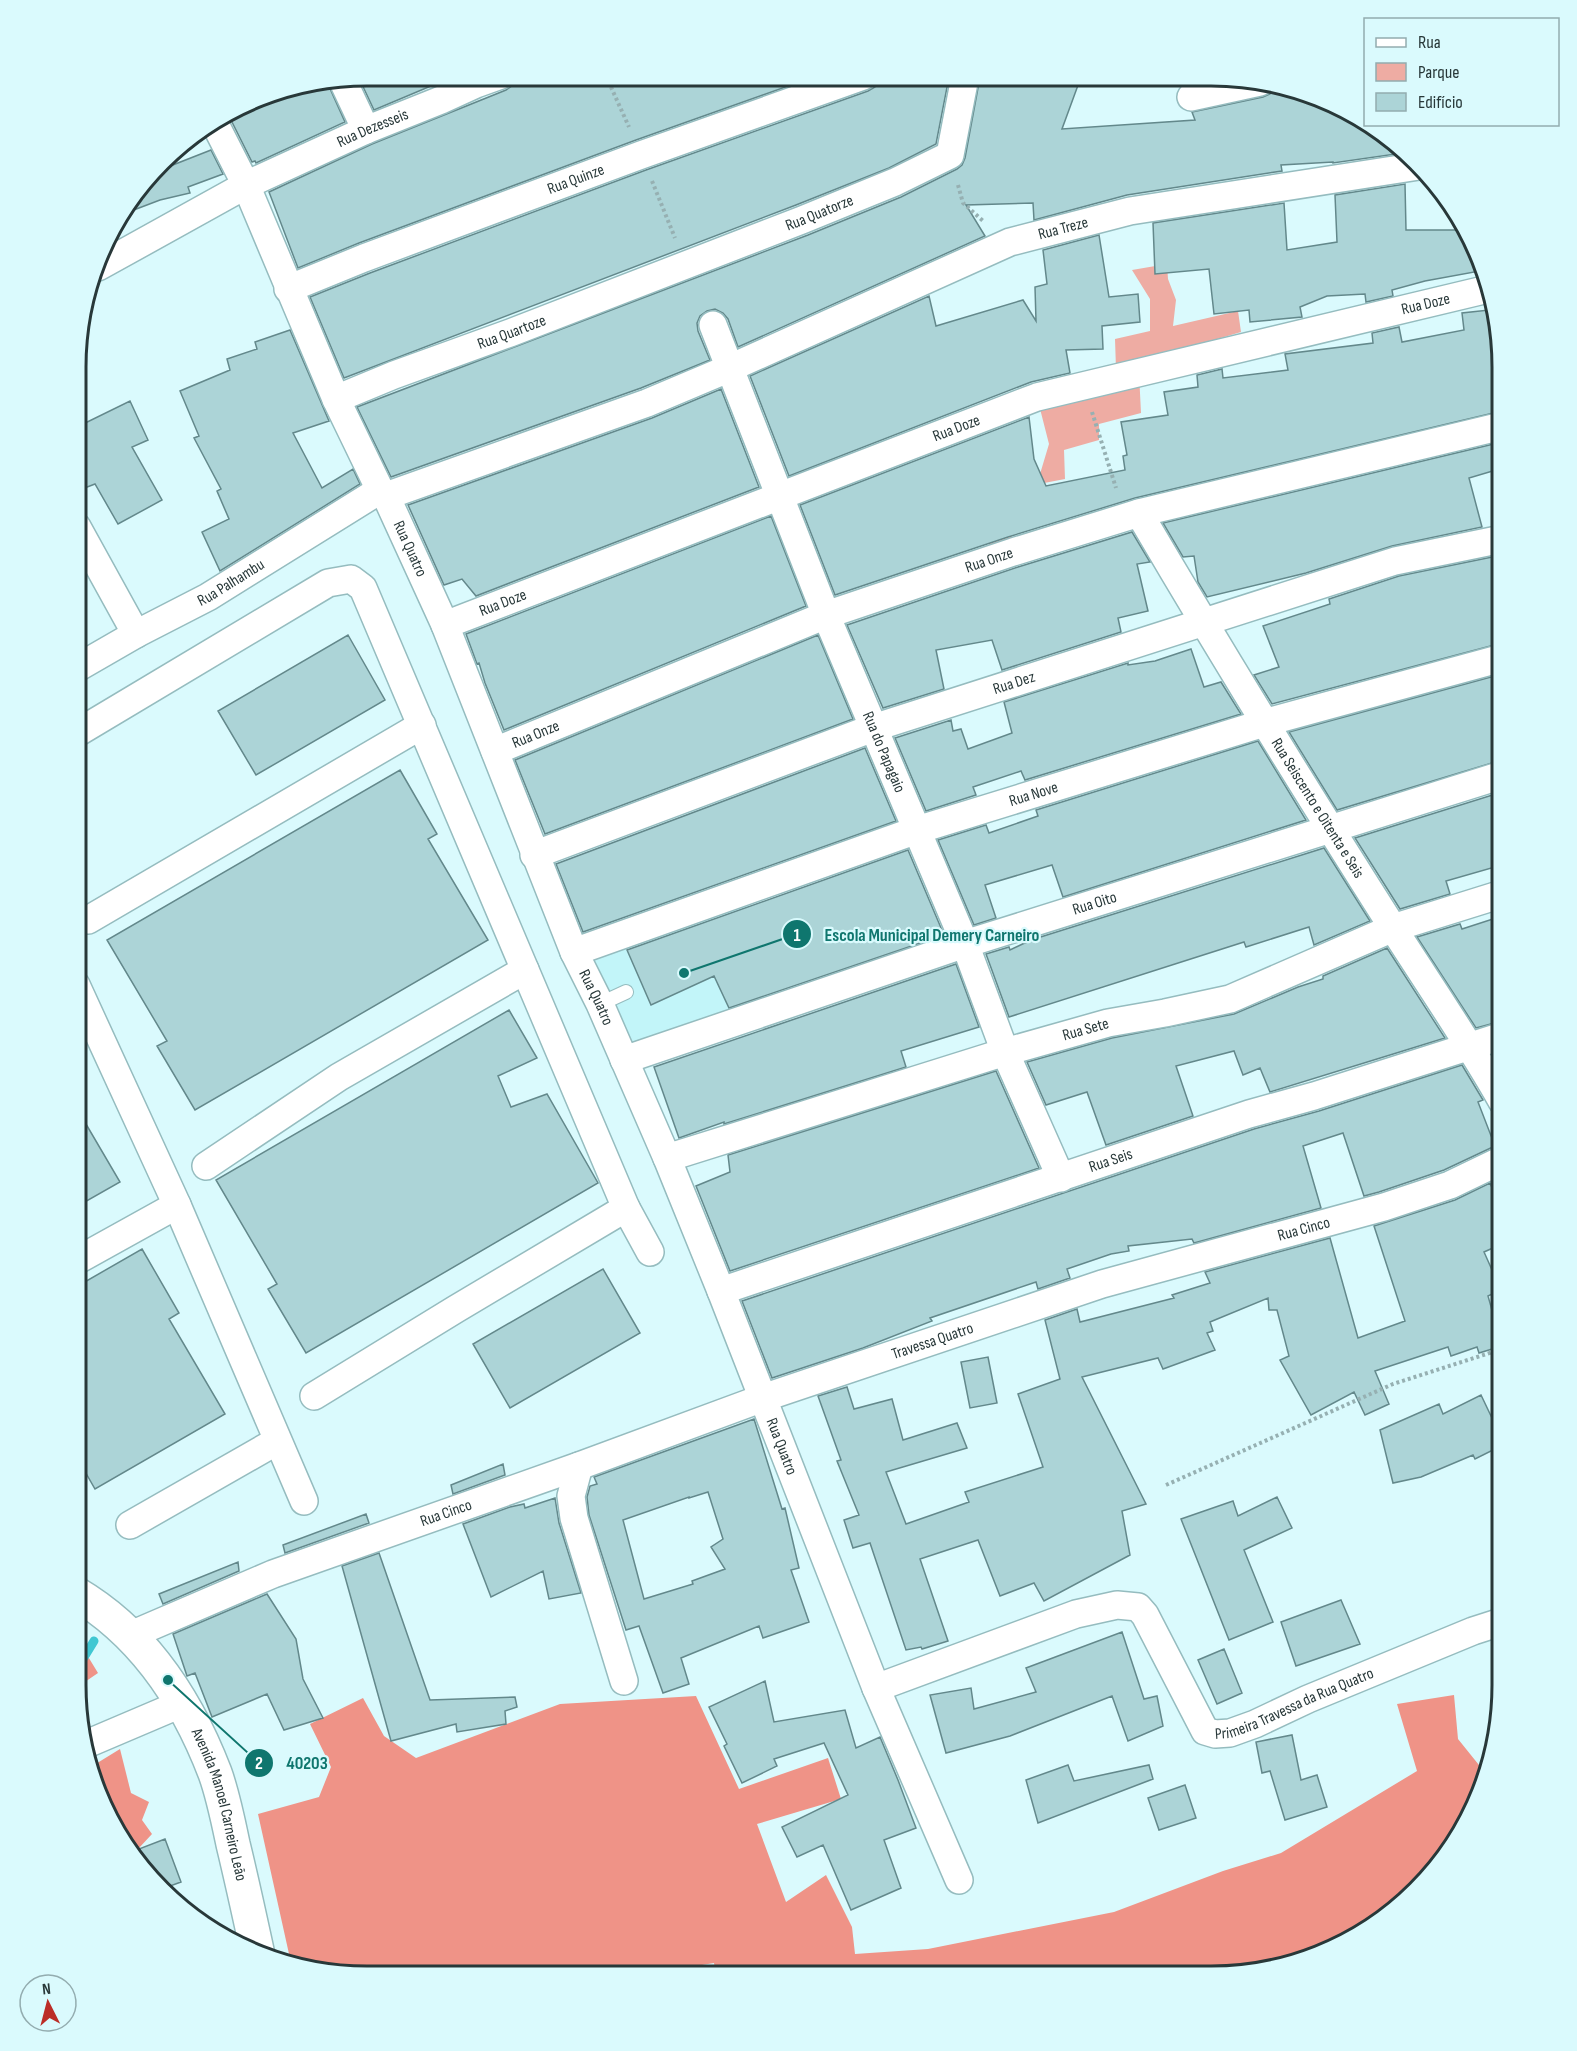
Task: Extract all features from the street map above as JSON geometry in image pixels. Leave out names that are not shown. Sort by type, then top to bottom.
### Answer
[{"type":"main road","name":"Avenida Manoel Carneiro Leão","points":[[86,1600],[131,1635],[168,1680],[183,1703],[216,1775],[255,1942]]},
{"type":"street","points":[[345,86],[366,130]]},
{"type":"street","name":"Rua Dezesseis","points":[[105,263],[246,185],[366,130],[441,100],[468,86]]},
{"type":"street","name":"Rua Quinze","points":[[288,289],[364,258],[641,155],[836,86]]},
{"type":"street","points":[[950,155],[963,86]]},
{"type":"street","points":[[1191,97],[1237,87]]},
{"type":"street","name":"Rua Quatro","points":[[217,128],[246,185],[336,399],[445,625],[534,855],[574,952],[600,1004],[667,1158],[876,1688],[959,1880]]},
{"type":"street","name":"Rua Quatorze","points":[[686,265],[895,182],[950,155]]},
{"type":"street","name":"Rua Treze","points":[[730,368],[1010,242],[1130,211],[1409,168]]},
{"type":"street","name":"Rua Quartoze","points":[[336,399],[686,265]]},
{"type":"street","name":"Rua Doze","points":[[445,625],[1037,397],[1481,291]]},
{"type":"street","name":"Rua do Papagaio","points":[[713,325],[826,615],[965,944],[1005,1052],[1061,1178]]},
{"type":"street","points":[[383,493],[636,407],[730,368]]},
{"type":"street","name":"Rua Onze","points":[[495,751],[826,615],[1013,552],[1132,515],[1492,428]]},
{"type":"street","name":"Rua Palhambu","points":[[86,663],[208,597],[383,493]]},
{"type":"street","name":"Rua Seiscento e Oitenta e Seis","points":[[1132,515],[1204,624],[1492,1084]]},
{"type":"street","name":"Rua Dez","points":[[534,855],[873,728],[1204,624],[1395,561],[1492,540]]},
{"type":"street","points":[[86,543],[136,634]]},
{"type":"street","points":[[86,728],[328,583],[351,579],[363,588],[626,1208],[650,1252]]},
{"type":"street","name":"Rua Nove","points":[[574,952],[916,831],[1264,723],[1492,661]]},
{"type":"street","points":[[88,920],[422,725]]},
{"type":"street","name":"Rua Oito","points":[[624,1060],[965,944],[1492,778]]},
{"type":"street","name":"Rua Sete","points":[[667,1158],[1005,1052],[1108,1023],[1230,999],[1393,928],[1492,897]]},
{"type":"street","points":[[206,1166],[339,1077],[525,970]]},
{"type":"street","points":[[86,1007],[177,1205],[304,1501]]},
{"type":"street","name":"Rua Seis","points":[[721,1291],[1249,1114],[1492,1040]]},
{"type":"street","name":"Rua Cinco","points":[[1102,1284],[1384,1207],[1449,1185],[1492,1165]]},
{"type":"street","points":[[86,1255],[177,1205]]},
{"type":"street","points":[[314,1396],[626,1208]]},
{"type":"street","name":"Travessa Quatro","points":[[763,1398],[1102,1284]]},
{"type":"street","name":"Rua Cinco","points":[[131,1635],[273,1574],[763,1398]]},
{"type":"street","points":[[130,1525],[277,1441]]},
{"type":"street","points":[[579,1466],[571,1496],[573,1518],[624,1681]]},
{"type":"street","name":"Primeira Travessa da Rua Quatro","points":[[876,1688],[1076,1614],[1117,1605],[1138,1607],[1145,1615],[1205,1731],[1215,1734],[1230,1733],[1492,1625]]},
{"type":"street","points":[[92,1742],[183,1703]]},
{"type":"lane","points":[[600,1004],[626,992]]},
{"type":"path","points":[[610,86],[686,265]]},
{"type":"path","points":[[950,155],[963,203],[1010,242]]},
{"type":"path","points":[[1084,386],[1132,515]]},
{"type":"path","points":[[1166,1485],[1393,1384],[1492,1352]]},
{"type":"shaded area","points":[[740,888],[784,991],[625,1053],[585,956]]},
{"type":"shaded area","points":[[86,1653],[98,1673],[86,1681]]},
{"type":"shaded area","points":[[1454,1695],[1458,1739],[1480,1766],[1463,1809],[1444,1841],[1422,1870],[1396,1896],[1351,1928],[1301,1951],[1265,1960],[1229,1965],[714,1966],[714,1963],[696,1966],[367,1966],[330,1963],[289,1955],[258,1814],[319,1797],[331,1767],[310,1724],[363,1698],[384,1736],[416,1758],[560,1704],[696,1696],[739,1789],[828,1758],[841,1799],[757,1824],[786,1902],[826,1875],[852,1927],[855,1954],[928,1949],[1114,1912],[1223,1871],[1281,1853],[1417,1771],[1397,1704]]},
{"type":"shaded area","points":[[120,1749],[131,1793],[149,1802],[142,1820],[152,1834],[139,1848],[114,1809],[97,1763]]},
{"type":"green space","points":[[1167,264],[1168,279],[1176,300],[1173,326],[1238,311],[1241,332],[1116,369],[1115,339],[1150,331],[1150,299],[1132,270]]},
{"type":"green space","points":[[1139,373],[1141,413],[1099,424],[1099,440],[1064,450],[1065,479],[1044,483],[1009,499],[1013,552],[991,556],[982,508],[1040,474],[1049,444],[1037,397]]},
{"type":"building","points":[[363,86],[431,86],[374,110]]},
{"type":"building","points":[[512,86],[788,86],[636,140],[298,268],[269,192],[372,144]]},
{"type":"building","points":[[947,86],[936,144],[889,168],[796,205],[344,378],[310,297],[646,170],[875,87]]},
{"type":"building","points":[[978,86],[1078,86],[1062,129],[1195,120],[1192,112],[1263,97],[1271,92],[1301,100],[1335,114],[1367,133],[1395,154],[1333,163],[1281,165],[1282,171],[1127,195],[1034,220],[1033,203],[966,205],[985,236],[738,347],[728,319],[723,313],[715,309],[707,311],[700,316],[697,323],[710,360],[641,388],[391,477],[357,407],[808,235],[901,197],[957,169],[965,158]]},
{"type":"building","points":[[330,88],[345,122],[256,163],[252,162],[231,120],[276,100]]},
{"type":"building","points":[[211,150],[223,174],[188,187],[190,193],[160,200],[133,210],[155,181],[170,166]]},
{"type":"building","points":[[1405,184],[1406,230],[1456,230],[1475,272],[1392,290],[1393,296],[1366,302],[1365,294],[1327,296],[1300,307],[1302,317],[1250,322],[1249,310],[1214,314],[1209,269],[1155,274],[1153,223],[1284,203],[1287,250],[1337,242],[1335,195]]},
{"type":"building","points":[[1099,235],[1109,297],[1138,294],[1140,322],[1102,326],[1103,349],[1066,350],[1070,373],[1031,382],[789,476],[750,376],[929,296],[936,326],[1023,300],[1036,321],[1035,287],[1047,284],[1043,250]]},
{"type":"building","points":[[1486,310],[1491,348],[1492,413],[1135,498],[1008,537],[835,595],[800,505],[1029,417],[1034,459],[1046,486],[1125,470],[1123,456],[1127,455],[1121,422],[1168,415],[1164,392],[1198,387],[1197,375],[1222,369],[1223,378],[1288,370],[1285,354],[1373,343],[1372,333],[1399,327],[1402,342],[1464,330],[1462,313]]},
{"type":"building","points":[[290,330],[329,421],[293,433],[322,488],[353,469],[360,484],[220,571],[202,532],[229,519],[217,491],[221,489],[194,438],[199,436],[180,391],[230,370],[227,359],[257,349],[255,342]]},
{"type":"building","points":[[721,389],[759,487],[476,596],[462,579],[444,585],[408,505],[652,418]]},
{"type":"building","points":[[130,401],[148,440],[132,447],[162,500],[118,524],[95,484],[86,488],[86,423]]},
{"type":"building","points":[[1492,444],[1492,471],[1469,478],[1482,527],[1392,546],[1306,573],[1207,597],[1198,582],[1194,556],[1183,557],[1163,523]]},
{"type":"building","points":[[771,516],[806,606],[504,730],[466,634]]},
{"type":"building","points":[[1132,532],[1150,562],[1137,564],[1148,611],[1118,618],[1121,632],[1002,670],[992,640],[936,650],[944,689],[883,708],[847,625],[1018,567]]},
{"type":"building","points":[[1492,557],[1492,646],[1272,704],[1254,675],[1279,667],[1263,626],[1330,604],[1329,599],[1399,576]]},
{"type":"building","points":[[348,635],[385,700],[256,775],[218,711]]},
{"type":"building","points":[[818,635],[853,719],[545,834],[515,760]]},
{"type":"building","points":[[1191,649],[1204,687],[1221,682],[1241,714],[1025,780],[1021,771],[973,787],[976,795],[926,811],[895,738],[951,720],[953,731],[961,729],[968,749],[1012,733],[1004,702],[1128,663],[1128,665],[1155,661]]},
{"type":"building","points":[[1492,677],[1492,763],[1337,810],[1289,732]]},
{"type":"building","points":[[1258,741],[1306,820],[1063,897],[1052,865],[985,885],[996,918],[974,925],[938,840],[986,825],[989,833],[1038,816],[1036,810]]},
{"type":"building","points":[[865,748],[896,821],[583,932],[556,864]]},
{"type":"building","points":[[400,770],[437,834],[428,839],[488,940],[195,1110],[157,1046],[167,1041],[107,940]]},
{"type":"building","points":[[1492,795],[1492,868],[1446,881],[1450,894],[1400,909],[1355,838]]},
{"type":"building","points":[[1324,848],[1370,921],[1314,945],[1309,927],[1246,947],[1244,942],[1009,1017],[986,954],[1009,947],[1010,950],[1031,940]]},
{"type":"building","points":[[908,850],[944,935],[729,1008],[714,976],[651,1005],[627,950]]},
{"type":"building","points":[[1492,919],[1492,1024],[1476,1028],[1417,937],[1460,924],[1462,929]]},
{"type":"building","points":[[1387,948],[1445,1038],[1270,1092],[1260,1068],[1243,1075],[1234,1051],[1176,1066],[1193,1116],[1106,1145],[1087,1092],[1046,1105],[1027,1062],[1112,1038],[1234,1014],[1323,979],[1323,976]]},
{"type":"building","points":[[956,964],[979,1027],[901,1051],[906,1067],[724,1124],[724,1122],[679,1138],[654,1067]]},
{"type":"building","points":[[509,1010],[537,1058],[498,1076],[511,1107],[547,1094],[598,1183],[306,1353],[268,1289],[277,1284],[216,1180]]},
{"type":"building","points":[[1462,1065],[1483,1100],[1478,1102],[1492,1138],[1492,1147],[1444,1170],[1364,1196],[1343,1133],[1303,1146],[1321,1208],[1194,1243],[1192,1239],[1128,1246],[1129,1251],[1111,1254],[1067,1269],[1070,1278],[1038,1289],[1036,1282],[930,1318],[932,1321],[863,1348],[772,1378],[742,1301],[1254,1129],[1319,1111]]},
{"type":"building","points":[[996,1071],[1039,1168],[730,1271],[696,1186],[730,1172],[728,1155]]},
{"type":"building","points":[[86,1124],[120,1182],[86,1201]]},
{"type":"building","points":[[1490,1183],[1492,1188],[1492,1248],[1484,1252],[1492,1270],[1492,1294],[1488,1296],[1492,1310],[1492,1349],[1479,1353],[1477,1347],[1451,1356],[1448,1347],[1375,1371],[1389,1404],[1365,1415],[1354,1392],[1311,1415],[1280,1360],[1289,1356],[1277,1310],[1269,1310],[1268,1298],[1210,1322],[1213,1331],[1207,1333],[1215,1350],[1163,1369],[1158,1358],[1082,1377],[1146,1504],[1122,1511],[1130,1555],[1044,1601],[1034,1583],[1000,1596],[978,1540],[920,1559],[948,1641],[922,1649],[921,1647],[906,1650],[870,1543],[853,1548],[844,1520],[859,1515],[837,1461],[841,1460],[818,1396],[847,1387],[854,1409],[892,1399],[903,1440],[957,1423],[967,1448],[886,1472],[906,1524],[969,1502],[965,1492],[1043,1467],[1018,1394],[1060,1379],[1045,1320],[1077,1309],[1080,1322],[1174,1298],[1172,1295],[1210,1283],[1205,1272],[1330,1238],[1358,1338],[1405,1321],[1374,1226],[1455,1200]]},
{"type":"building","points":[[142,1249],[179,1313],[169,1319],[225,1414],[95,1489],[86,1473],[86,1281]]},
{"type":"building","points":[[603,1269],[640,1333],[510,1408],[473,1344]]},
{"type":"building","points":[[988,1357],[997,1403],[970,1408],[961,1362]]},
{"type":"building","points":[[1481,1395],[1492,1418],[1492,1450],[1475,1459],[1473,1455],[1421,1477],[1393,1483],[1380,1430],[1439,1404],[1443,1414]]},
{"type":"building","points":[[754,1419],[782,1509],[785,1508],[799,1568],[791,1570],[809,1622],[763,1638],[759,1626],[681,1658],[689,1684],[663,1693],[639,1626],[626,1630],[589,1515],[587,1497],[590,1486],[597,1484],[594,1477]],"holes":[[[708,1492],[723,1539],[711,1547],[725,1569],[692,1581],[693,1584],[644,1599],[623,1520]]]},
{"type":"building","points":[[503,1464],[505,1475],[453,1494],[451,1485]]},
{"type":"building","points":[[1277,1497],[1292,1528],[1244,1550],[1273,1622],[1229,1640],[1181,1519],[1233,1501],[1238,1516]]},
{"type":"building","points":[[555,1498],[559,1523],[581,1593],[549,1599],[543,1571],[491,1597],[463,1524],[510,1507],[524,1504],[525,1508]]},
{"type":"building","points":[[366,1514],[369,1523],[285,1553],[283,1545]]},
{"type":"building","points":[[379,1553],[430,1700],[515,1697],[517,1707],[505,1711],[506,1724],[457,1732],[456,1724],[391,1741],[342,1566]]},
{"type":"building","points":[[238,1562],[239,1571],[163,1604],[159,1594]]},
{"type":"building","points":[[267,1594],[296,1639],[303,1679],[323,1718],[284,1730],[267,1694],[212,1717],[195,1673],[187,1676],[173,1634]]},
{"type":"building","points":[[1341,1600],[1360,1644],[1296,1666],[1281,1622]]},
{"type":"building","points":[[1122,1632],[1144,1699],[1157,1696],[1163,1726],[1128,1741],[1112,1696],[1010,1736],[946,1753],[930,1695],[971,1688],[974,1709],[1036,1692],[1026,1668]]},
{"type":"building","points":[[1224,1649],[1242,1693],[1217,1704],[1198,1660]]},
{"type":"building","points":[[765,1681],[774,1722],[845,1710],[856,1748],[880,1737],[916,1828],[884,1840],[901,1888],[851,1910],[823,1845],[797,1857],[782,1827],[848,1795],[824,1743],[774,1759],[777,1766],[742,1783],[709,1707]]},
{"type":"building","points":[[1292,1735],[1301,1780],[1317,1775],[1327,1807],[1285,1820],[1270,1771],[1262,1773],[1256,1742]]},
{"type":"building","points":[[1068,1765],[1074,1781],[1149,1765],[1153,1779],[1038,1823],[1026,1780]]},
{"type":"building","points":[[1185,1785],[1196,1818],[1159,1830],[1148,1798]]},
{"type":"building","points":[[165,1839],[181,1882],[171,1886],[139,1849]]},
{"type":"waterway","points":[[86,1654],[94,1641]]},
{"type":"place","name":"Escola Municipal Demery Carneiro","points":[[684,973]]},
{"type":"place","name":"40203","points":[[168,1680]]}]
